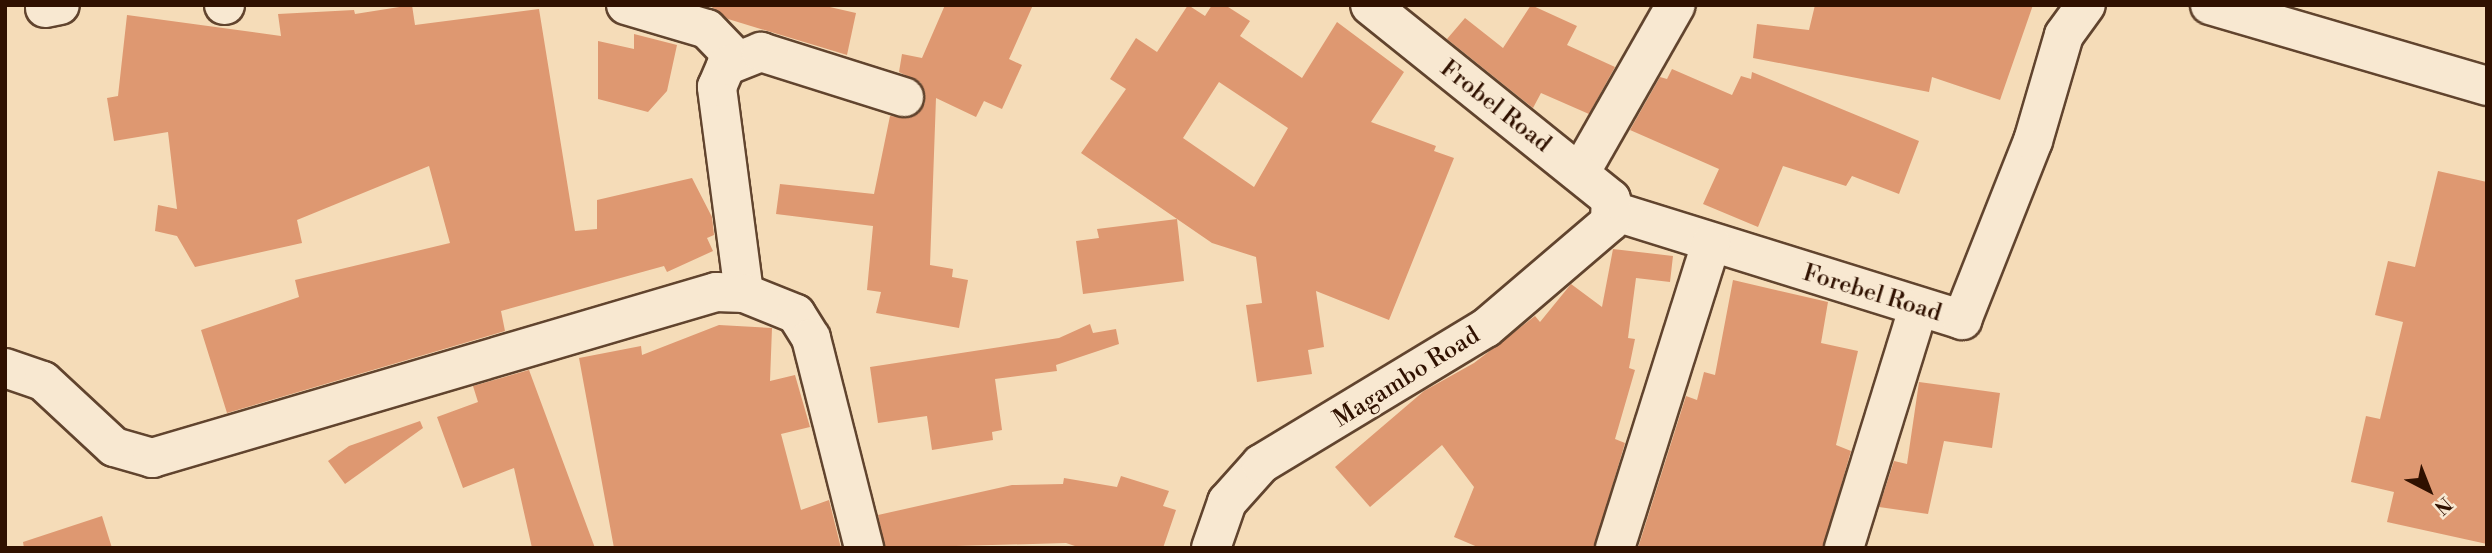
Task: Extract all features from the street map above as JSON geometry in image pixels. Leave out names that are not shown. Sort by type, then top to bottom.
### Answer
[{"type":"street","points":[[626,5],[707,29],[736,59]]},
{"type":"street","name":"Frobel Road","points":[[1370,5],[1611,199],[1613,211]]},
{"type":"street","points":[[1580,173],[1676,5]]},
{"type":"street","points":[[2210,5],[2487,86]]},
{"type":"street","name":"Forebel Road","points":[[1613,211],[1918,309],[1962,320],[2033,141],[2075,20]]},
{"type":"street","points":[[744,293],[717,87],[736,59],[761,52],[904,97]]},
{"type":"street","name":"Magambo Road","points":[[1211,548],[1227,502],[1247,477],[1486,328],[1605,230],[1613,211]]},
{"type":"street","points":[[1615,548],[1711,244]]},
{"type":"street","points":[[5,368],[43,381],[114,447],[152,458],[716,292],[744,293],[796,314],[811,338],[864,548]]},
{"type":"street","points":[[1844,548],[1918,309]]},
{"type":"building","points":[[412,5],[415,25],[539,9],[575,231],[597,229],[597,200],[692,178],[712,217],[714,235],[707,238],[713,251],[667,272],[664,266],[501,311],[505,331],[227,413],[201,330],[299,297],[295,280],[450,243],[429,166],[297,220],[302,243],[195,267],[177,236],[155,231],[158,205],[177,209],[168,132],[114,141],[107,98],[118,96],[127,15],[281,36],[278,14],[354,10],[355,14]]},
{"type":"building","points":[[709,5],[821,5],[856,13],[847,55],[728,19]]},
{"type":"building","points":[[945,5],[1033,5],[1009,59],[1022,65],[1002,109],[984,101],[976,117],[936,98],[930,265],[953,269],[952,277],[968,280],[959,328],[876,313],[881,292],[867,290],[873,226],[776,214],[780,184],[874,194],[890,116],[909,118],[925,103],[921,83],[899,72],[902,54],[922,58]]},
{"type":"building","points":[[1188,5],[1205,16],[1212,5],[1225,5],[1250,21],[1240,36],[1302,78],[1337,22],[1404,72],[1371,122],[1436,146],[1434,151],[1454,158],[1389,320],[1316,291],[1324,347],[1308,350],[1312,374],[1257,382],[1246,305],[1262,303],[1256,257],[1212,243],[1081,153],[1126,89],[1110,79],[1136,38],[1157,52]],"holes":[[[1219,82],[1288,128],[1254,187],[1183,138]]]},
{"type":"building","points":[[1531,5],[1577,26],[1567,45],[1615,67],[1589,114],[1541,93],[1533,108],[1447,39],[1465,18],[1503,48]]},
{"type":"building","points":[[1815,5],[2033,5],[2000,100],[1932,77],[1929,92],[1753,58],[1757,24],[1809,30]]},
{"type":"building","points":[[634,34],[677,45],[667,91],[648,112],[598,99],[598,41],[634,49]]},
{"type":"building","points":[[1672,69],[1732,95],[1741,76],[1751,79],[1752,72],[1919,141],[1899,194],[1852,176],[1846,186],[1783,166],[1758,227],[1703,204],[1719,169],[1630,130],[1660,77],[1667,79]]},
{"type":"building","points":[[2438,171],[2487,182],[2487,544],[2387,522],[2394,492],[2351,482],[2366,416],[2380,419],[2403,322],[2375,315],[2388,261],[2415,267]]},
{"type":"building","points":[[1177,219],[1184,281],[1083,294],[1076,241],[1099,238],[1097,229]]},
{"type":"building","points":[[1613,249],[1673,256],[1670,282],[1636,278],[1628,338],[1635,339],[1629,368],[1635,370],[1615,439],[1625,443],[1594,548],[1480,548],[1454,537],[1474,487],[1442,445],[1370,507],[1335,467],[1424,391],[1474,363],[1535,316],[1540,322],[1571,284],[1602,307]]},
{"type":"building","points":[[1733,280],[1828,302],[1821,343],[1858,351],[1836,445],[1851,451],[1823,548],[1638,548],[1686,396],[1697,400],[1704,372],[1715,375]]},
{"type":"building","points":[[1090,324],[1093,333],[1116,329],[1119,344],[1056,365],[1057,371],[995,379],[1002,430],[992,432],[993,440],[932,450],[927,416],[878,423],[870,367],[1059,338]]},
{"type":"building","points":[[719,325],[772,328],[770,381],[795,375],[810,427],[781,434],[801,510],[829,500],[841,548],[614,548],[579,358],[641,346],[642,355]]},
{"type":"building","points":[[529,370],[595,548],[532,548],[514,468],[463,488],[437,417],[478,402],[473,386]]},
{"type":"building","points":[[1919,382],[2000,393],[1992,448],[1944,441],[1928,514],[1879,507],[1894,461],[1907,464]]},
{"type":"building","points":[[420,421],[423,428],[345,484],[328,461],[349,446]]},
{"type":"building","points":[[1121,476],[1169,491],[1163,506],[1176,510],[1163,548],[1081,548],[1066,543],[885,548],[878,515],[1012,485],[1063,484],[1064,478],[1117,487]]},
{"type":"building","points":[[102,516],[112,548],[24,548],[23,542]]}]
